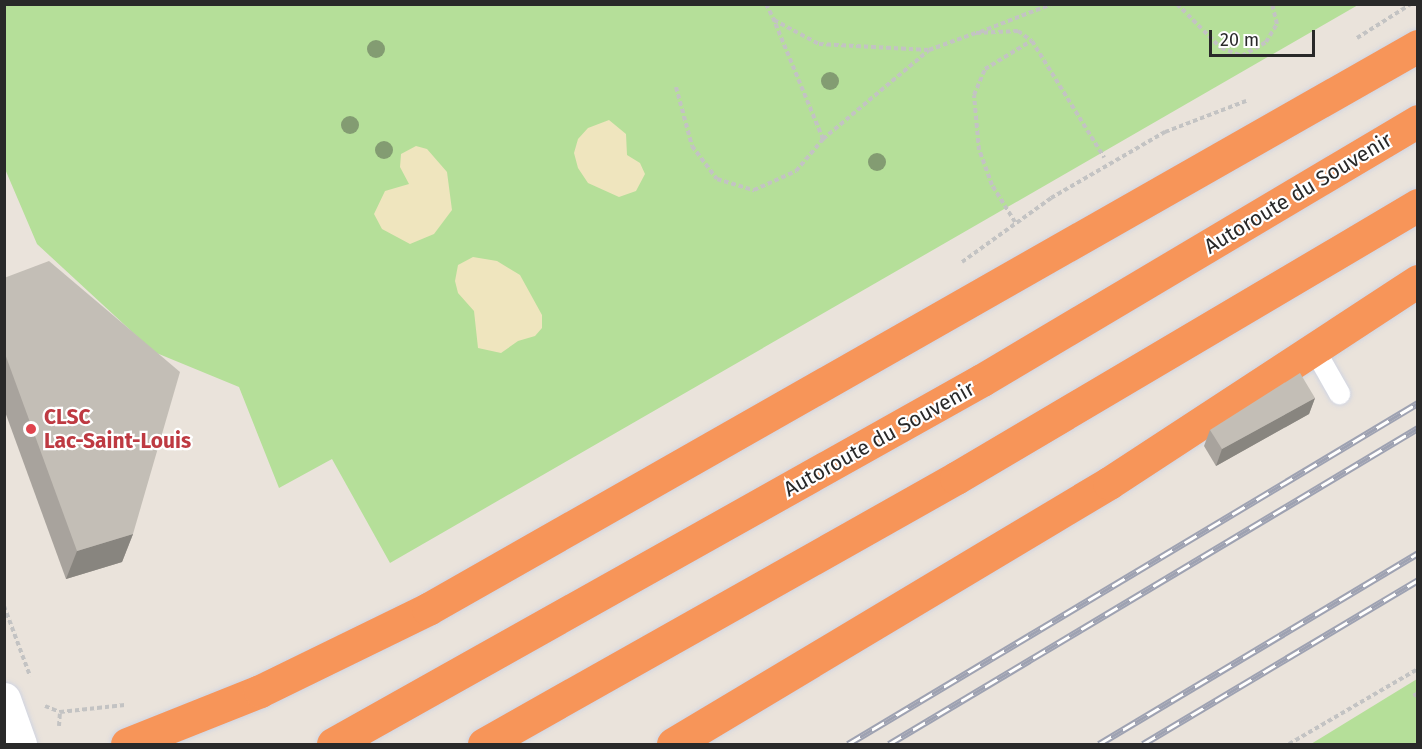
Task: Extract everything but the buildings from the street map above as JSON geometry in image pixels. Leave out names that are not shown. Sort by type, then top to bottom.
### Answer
[{"type":"highway","points":[[127,744],[260,692],[438,604],[1418,46]]},
{"type":"highway","name":"Autoroute du Souvenir","points":[[333,744],[982,380],[1418,121]]},
{"type":"highway","points":[[484,744],[956,478],[1418,205]]},
{"type":"highway","points":[[674,744],[1002,550],[1418,281]]},
{"type":"street","points":[[4,699],[20,744]]},
{"type":"lane","points":[[1314,349],[1339,393]]},
{"type":"path","points":[[766,4],[823,139]]},
{"type":"path","points":[[676,87],[692,146],[717,179],[754,190],[796,171],[823,139],[929,50],[1052,4]]},
{"type":"path","points":[[1177,4],[1221,48],[1242,56],[1266,42],[1272,33],[1277,24],[1272,4]]},
{"type":"path","points":[[1354,39],[1411,4]]},
{"type":"path","points":[[774,20],[819,44],[929,50]]},
{"type":"path","points":[[976,33],[1018,31],[1032,41],[1104,157]]},
{"type":"path","points":[[1015,222],[992,185],[979,150],[975,95],[985,69],[1005,54],[1032,41]]},
{"type":"path","points":[[952,269],[1015,222],[1165,132],[1256,96]]},
{"type":"path","points":[[4,606],[24,657]]},
{"type":"path","points":[[1289,744],[1418,669]]},
{"type":"path","points":[[1414,693],[1418,699]]},
{"type":"path","points":[[59,726],[60,712],[128,705]]},
{"type":"green space","points":[[4,5],[1358,5],[390,563],[332,459],[279,488],[239,387],[154,352],[37,244],[5,169]]},
{"type":"green space","points":[[1417,679],[1417,744],[1311,744]]},
{"type":"sand","points":[[609,120],[626,134],[627,155],[640,163],[645,174],[636,191],[619,197],[588,183],[578,168],[574,153],[578,139],[588,128]]},
{"type":"sand","points":[[416,146],[427,149],[447,172],[452,210],[434,234],[410,244],[382,229],[374,214],[385,191],[409,184],[400,167],[401,154]]},
{"type":"sand","points":[[473,257],[497,261],[520,275],[542,315],[542,328],[535,336],[518,341],[501,353],[478,348],[474,311],[458,293],[455,281],[458,265]]},
{"type":"railway","points":[[848,744],[1418,403]]},
{"type":"railway","points":[[889,744],[1418,428]]},
{"type":"railway","points":[[1099,744],[1418,553]]},
{"type":"railway","points":[[1143,744],[1418,580]]},
{"type":"place","name":"CLSC Lac-Saint-Louis","points":[[31,429]]}]
